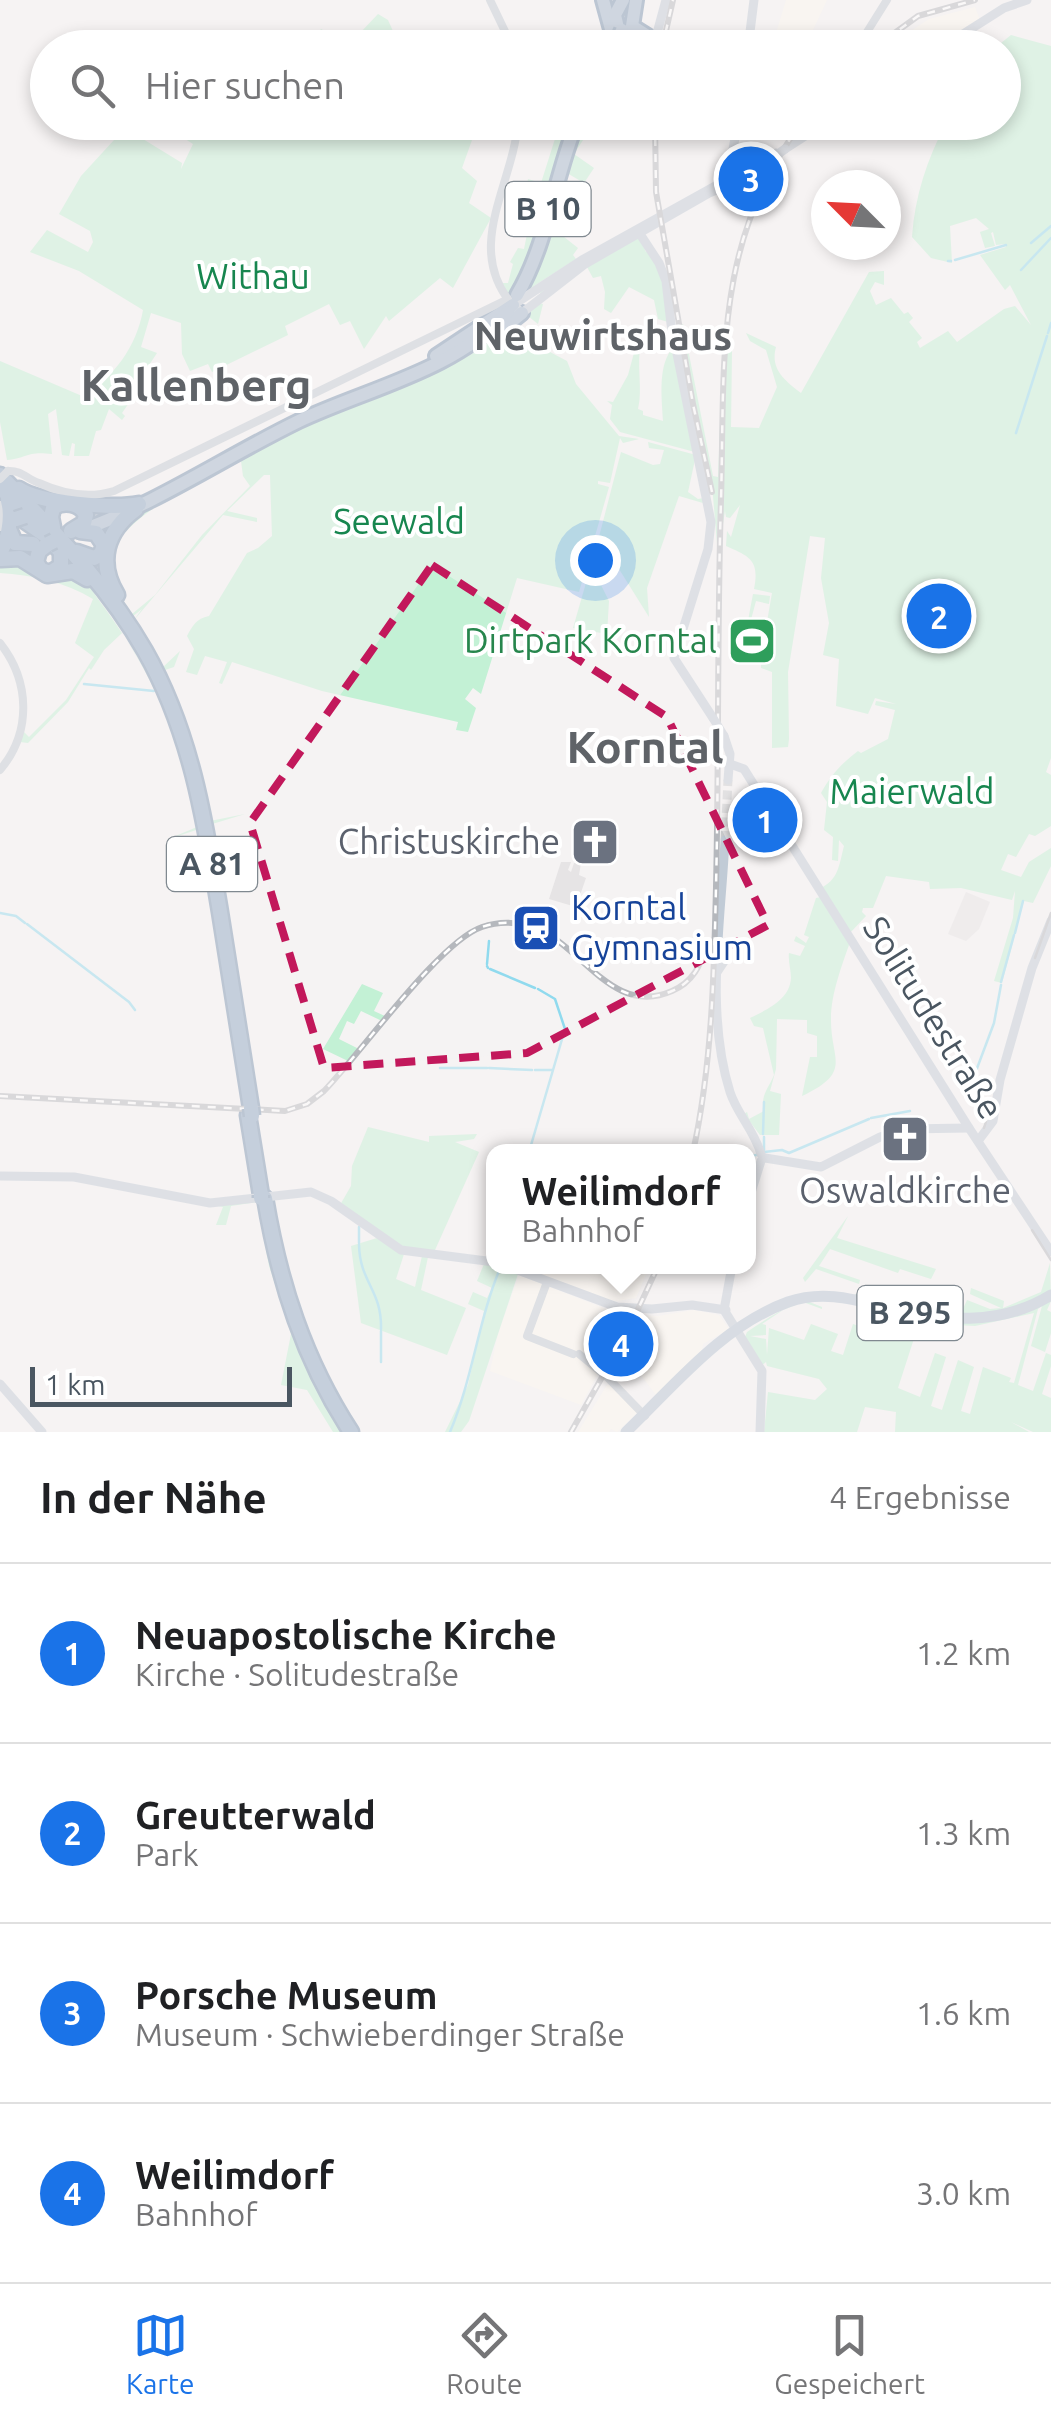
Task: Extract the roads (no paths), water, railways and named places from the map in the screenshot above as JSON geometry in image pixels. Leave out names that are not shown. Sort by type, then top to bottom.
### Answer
[{"type":"highway","points":[[603,0],[611,30]]},
{"type":"highway","points":[[620,30],[630,0]]},
{"type":"highway","points":[[619,30],[616,11],[630,0]]},
{"type":"highway","points":[[652,30],[658,23]]},
{"type":"highway","name":"B 10","points":[[517,306],[572,140]]},
{"type":"highway","points":[[0,557],[138,506],[300,421],[399,377],[458,360],[517,306]]},
{"type":"highway","points":[[1,478],[33,496],[113,508],[138,506]]},
{"type":"highway","points":[[1,478],[96,578],[126,621]]},
{"type":"highway","points":[[1,478],[22,518],[44,534],[61,552],[61,566],[50,573],[41,570],[36,562],[39,551],[57,537]]},
{"type":"highway","points":[[0,557],[6,544],[10,511],[1,478]]},
{"type":"highway","points":[[1,478],[126,621]]},
{"type":"highway","points":[[18,494],[76,552],[126,621]]},
{"type":"highway","points":[[126,621],[107,576],[106,550],[116,527],[138,506]]},
{"type":"highway","points":[[76,552],[94,558],[103,548],[99,534],[57,537],[18,545],[11,539],[10,528],[20,518],[46,533],[87,580],[126,621]]},
{"type":"highway","points":[[0,557],[23,559],[43,574],[71,571],[87,580]]},
{"type":"highway","name":"A 81","points":[[126,621],[175,723],[194,788],[236,1023]]},
{"type":"highway","name":"A 81","points":[[126,621],[163,685],[188,749],[202,802],[249,1112],[281,1278],[314,1376],[349,1432]]},
{"type":"main road","points":[[658,23],[666,0]]},
{"type":"main road","points":[[752,30],[755,0]]},
{"type":"main road","points":[[969,30],[1000,10],[1027,0]]},
{"type":"main road","points":[[731,178],[736,140]]},
{"type":"main road","points":[[517,306],[799,140]]},
{"type":"main road","points":[[640,233],[666,281],[671,324],[708,504],[710,539],[675,661],[724,736],[730,764],[728,780]]},
{"type":"main road","name":"Solitudestraße","points":[[730,764],[744,769],[1051,1252]]},
{"type":"main road","points":[[725,840],[717,1038],[730,1091],[754,1132],[762,1157],[756,1176]]},
{"type":"main road","points":[[978,1141],[993,1121],[1000,1080],[1032,968],[1051,921]]},
{"type":"main road","points":[[762,1157],[821,1167],[880,1137],[906,1129],[969,1128]]},
{"type":"main road","points":[[0,1176],[74,1176],[213,1203],[298,1191],[316,1194],[401,1250],[486,1261]]},
{"type":"main road","points":[[526,1274],[622,1308],[692,1306],[725,1310]]},
{"type":"main road","points":[[730,1274],[725,1310],[763,1376],[760,1432]]},
{"type":"main road","name":"B 295","points":[[629,1432],[645,1412],[738,1333],[797,1300],[839,1296],[957,1319],[985,1318],[1022,1308],[1051,1294]]},
{"type":"main road","points":[[0,1384],[42,1432]]},
{"type":"street","points":[[490,0],[504,30]]},
{"type":"street","points":[[868,30],[887,0]]},
{"type":"street","points":[[1,478],[17,471],[39,484],[78,495],[114,491],[517,306],[494,275],[490,234],[514,140]]},
{"type":"street","points":[[0,505],[0,527]]},
{"type":"street","points":[[0,642],[17,670],[24,701],[19,737],[0,770]]},
{"type":"street","points":[[546,1282],[527,1336],[576,1355],[645,1412]]},
{"type":"waterway","points":[[1031,243],[1051,226]]},
{"type":"waterway","points":[[1021,270],[1051,238]]},
{"type":"waterway","points":[[955,260],[1006,245]]},
{"type":"waterway","points":[[1048,333],[1051,323]]},
{"type":"waterway","points":[[1016,433],[1047,336]]},
{"type":"waterway","points":[[84,684],[154,691]]},
{"type":"waterway","points":[[1015,933],[1023,901]]},
{"type":"waterway","points":[[0,913],[16,916],[25,923]]},
{"type":"waterway","points":[[27,924],[135,1010]]},
{"type":"waterway","points":[[1001,982],[1014,935]]},
{"type":"waterway","points":[[487,964],[489,941]]},
{"type":"waterway","points":[[490,969],[535,988]]},
{"type":"waterway","points":[[976,1071],[994,1023],[1001,985]]},
{"type":"waterway","points":[[531,1144],[565,1029],[555,999],[538,989]]},
{"type":"waterway","points":[[440,1068],[487,1068]]},
{"type":"waterway","points":[[489,1068],[532,1070]]},
{"type":"waterway","points":[[535,1070],[552,1070]]},
{"type":"waterway","points":[[763,1134],[764,1102]]},
{"type":"waterway","points":[[871,1118],[910,1111]]},
{"type":"waterway","points":[[764,1152],[789,1153],[869,1119]]},
{"type":"waterway","points":[[764,1137],[764,1150]]},
{"type":"waterway","points":[[359,1227],[359,1243]]},
{"type":"waterway","points":[[359,1245],[363,1269],[378,1305],[381,1329]]},
{"type":"waterway","points":[[450,1432],[498,1274]]},
{"type":"waterway","points":[[381,1331],[381,1362]]},
{"type":"tunnel","points":[[725,840],[728,780]]},
{"type":"tram line","points":[[1035,958],[1051,913]]},
{"type":"tram line","points":[[984,1128],[989,1112]]},
{"type":"tram line","points":[[1032,1230],[1051,1260]]},
{"type":"railway","points":[[666,30],[673,0]]},
{"type":"railway","points":[[899,30],[918,16],[975,0]]},
{"type":"railway","points":[[655,140],[656,192],[712,492]]},
{"type":"railway","points":[[694,1144],[713,987],[725,351],[738,257],[752,212],[790,140]]},
{"type":"railway","points":[[0,1096],[285,1111],[307,1104],[324,1091],[423,975],[445,953],[482,927],[512,923],[542,931],[617,989],[634,995],[652,996],[685,983],[695,972],[707,944]]},
{"type":"railway","points":[[571,1432],[627,1333],[654,1274]]},
{"type":"place","name":"Porsche Museum","points":[[751,179]]},
{"type":"place","name":"Greutterwald","points":[[939,616]]},
{"type":"place","name":"Dirtpark Korntal","points":[[752,641]]},
{"type":"place","name":"Neuapostolische Kirche","points":[[765,820]]},
{"type":"place","name":"Christuskirche","points":[[595,842]]},
{"type":"place","name":"Korntal Gymnasium","points":[[536,928]]},
{"type":"place","name":"Oswaldkirche","points":[[905,1139]]},
{"type":"place","name":"Weilimdorf","points":[[621,1344]]},
{"type":"district","name":"Neuwirtshaus","points":[[603,336]]},
{"type":"district","name":"Kallenberg","points":[[196,385]]},
{"type":"district","name":"Korntal","points":[[645,747]]},
{"type":"park label","name":"Withau","points":[[253,277]]},
{"type":"park label","name":"Seewald","points":[[399,522]]},
{"type":"park label","name":"Maierwald","points":[[912,792]]}]
